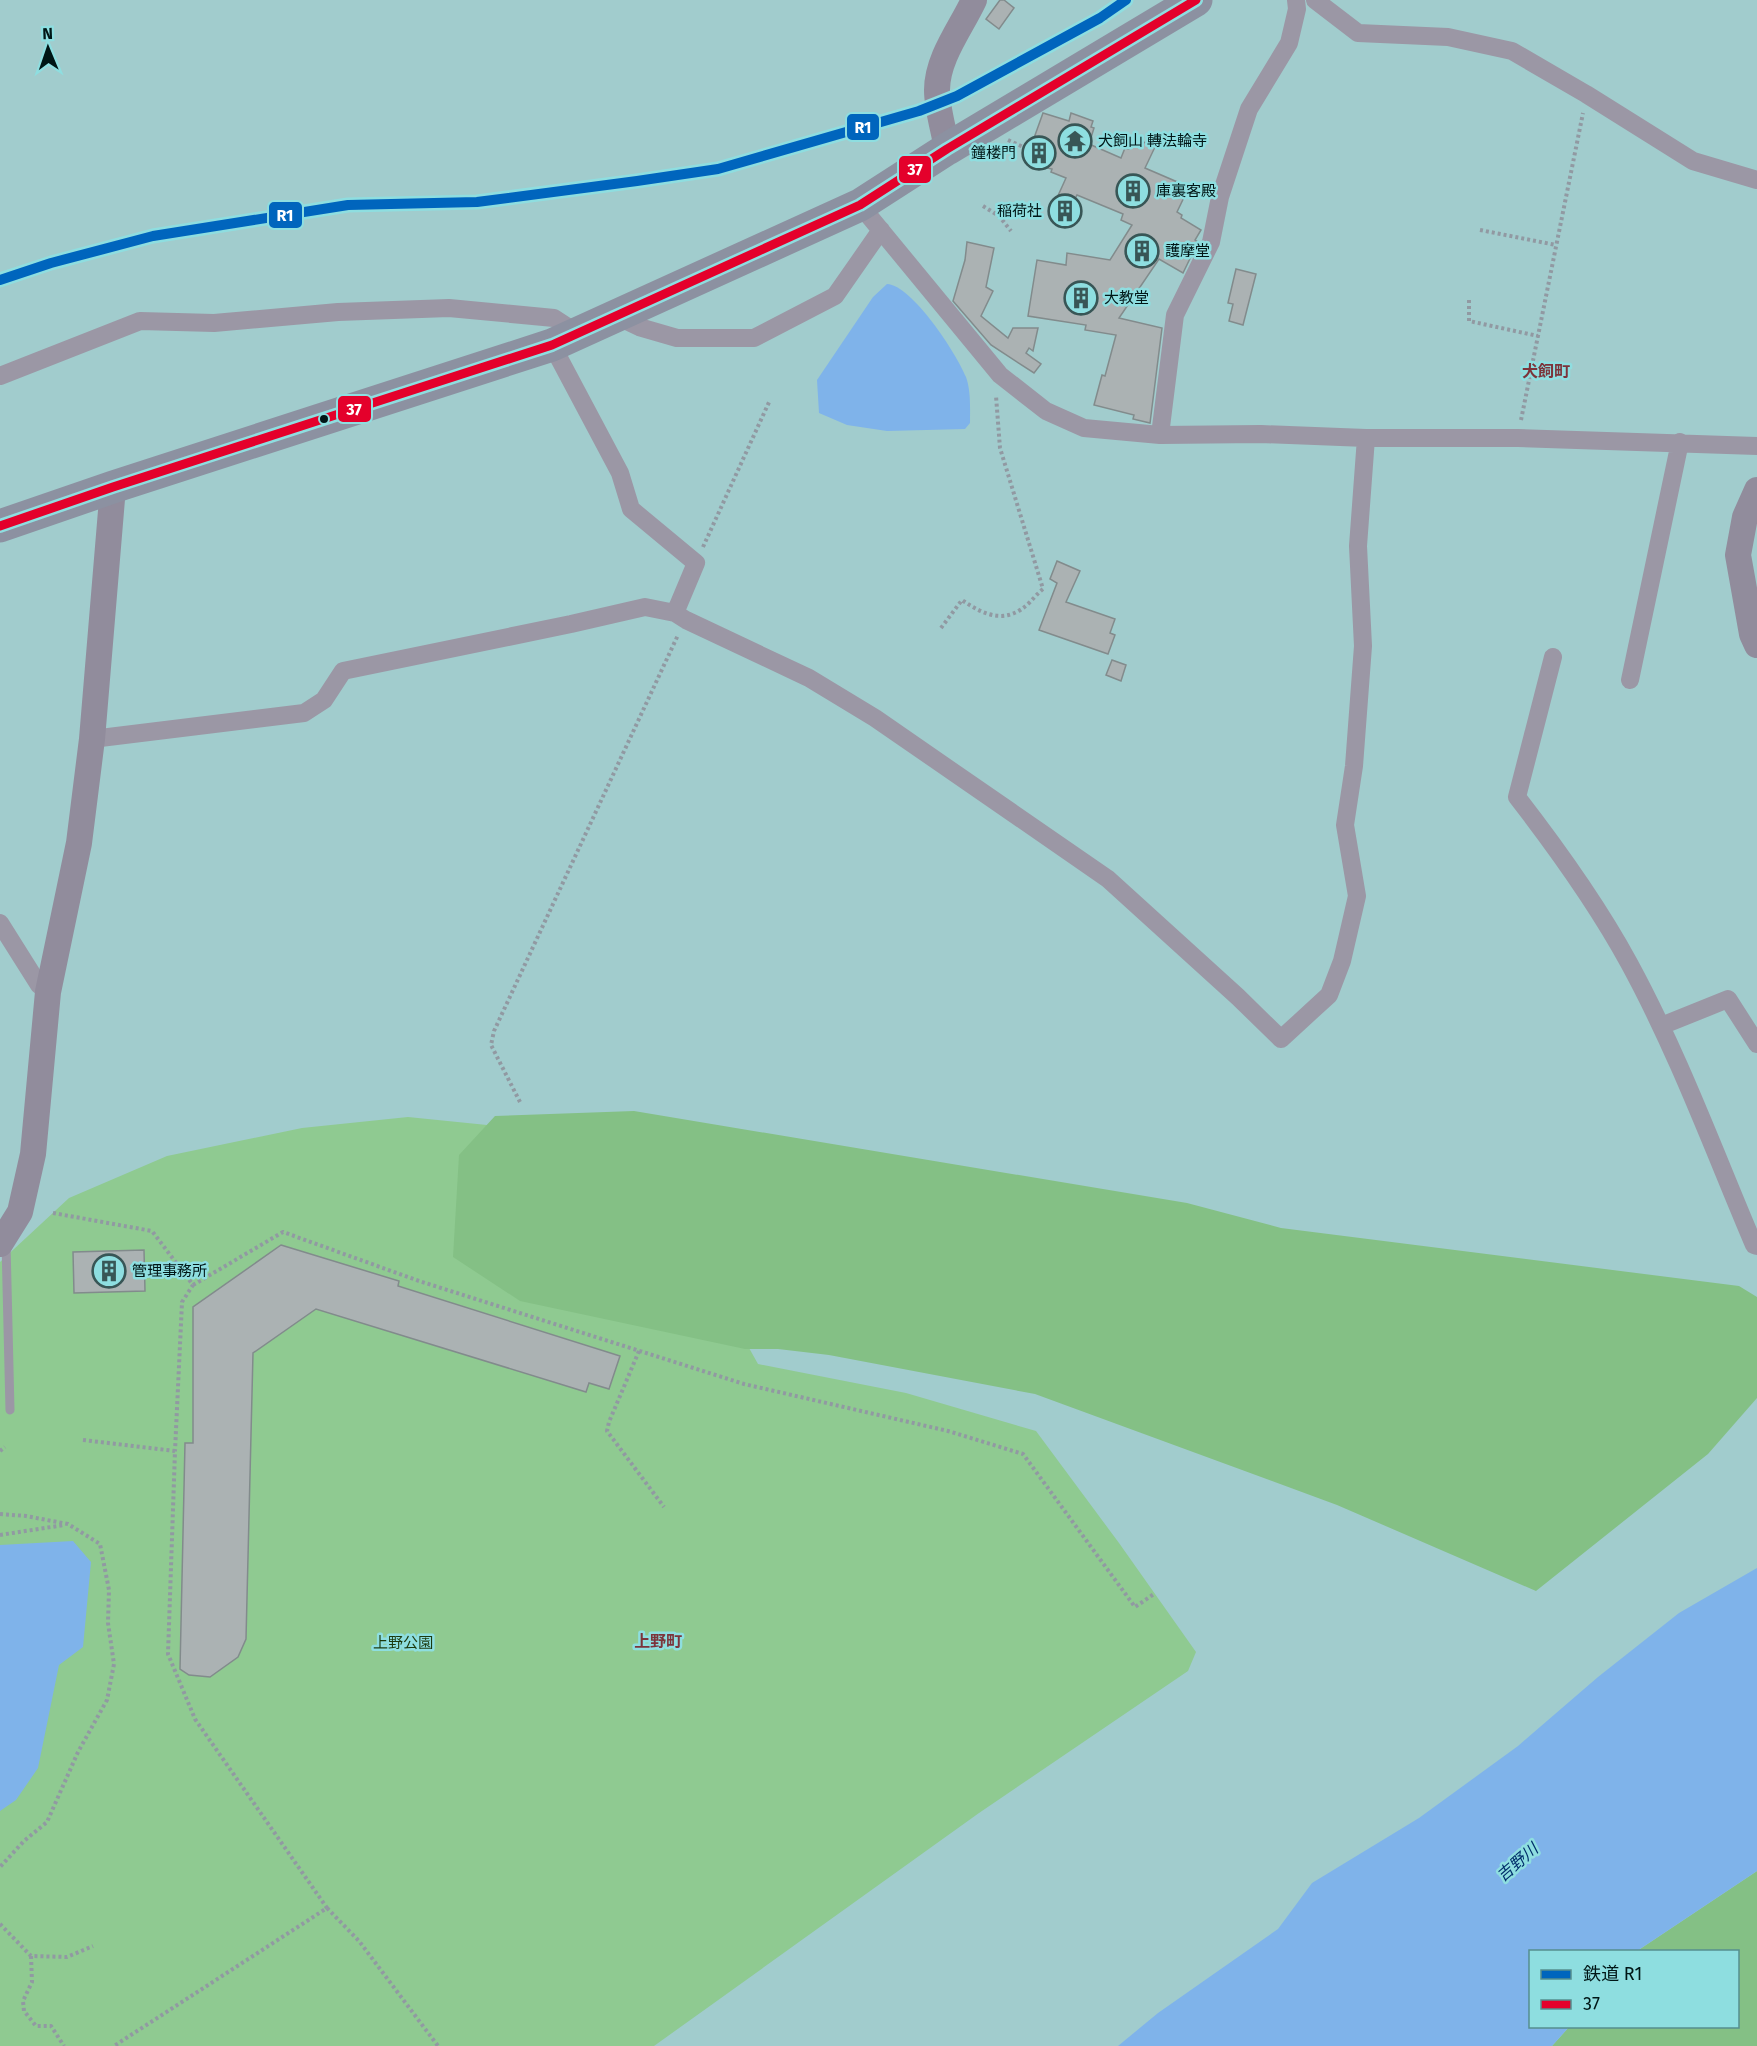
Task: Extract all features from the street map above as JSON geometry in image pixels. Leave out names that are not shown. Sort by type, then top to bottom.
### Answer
[{"type":"highway","points":[[0,526],[564,339],[860,204],[947,149],[1196,0]]},
{"type":"street","points":[[947,149],[937,91],[938,76],[942,62],[974,0]]},
{"type":"street","points":[[1160,435],[1175,315],[1211,242],[1220,197],[1249,109],[1289,43],[1297,9],[1296,0]]},
{"type":"street","points":[[1315,0],[1358,33],[1448,37],[1512,51],[1694,161],[1757,180]]},
{"type":"street","points":[[860,204],[1000,375],[1046,411],[1083,428],[1160,435],[1261,434],[1366,438],[1518,438],[1757,446]]},
{"type":"street","points":[[616,316],[639,327],[677,338],[754,338],[835,296],[881,230]]},
{"type":"street","points":[[0,376],[140,321],[214,323],[338,312],[449,308],[554,318],[620,473],[631,509],[696,563],[680,616]]},
{"type":"street","points":[[92,739],[304,713],[324,700],[343,671],[645,607],[680,616],[809,678],[875,718],[1108,879],[1281,1039],[1329,995],[1342,961],[1357,896],[1345,825],[1354,766],[1364,646],[1358,546],[1366,438]]},
{"type":"street","points":[[1630,680],[1680,442]]},
{"type":"street","points":[[3,1239],[20,1212],[33,1154],[48,992],[79,843],[92,739],[113,487]]},
{"type":"street","points":[[1757,490],[1745,517],[1738,555],[1752,634],[1757,645]]},
{"type":"street","points":[[1553,657],[1517,797],[1568,864],[1629,962],[1661,1026],[1754,1245],[1757,1246]]},
{"type":"street","points":[[0,923],[39,985],[48,992]]},
{"type":"street","points":[[1661,1026],[1728,999],[1757,1044]]},
{"type":"lane","points":[[3,1239],[10,1410]]},
{"type":"path","points":[[1518,438],[1586,94]]},
{"type":"path","points":[[1005,139],[1032,151]]},
{"type":"path","points":[[983,206],[999,216],[1011,231]]},
{"type":"path","points":[[1480,230],[1556,245]]},
{"type":"path","points":[[1469,300],[1469,321],[1538,336]]},
{"type":"path","points":[[941,628],[962,600],[990,616],[1002,616],[1016,612],[1029,603],[1042,589],[1038,568],[1000,448],[996,394],[1000,375]]},
{"type":"path","points":[[696,563],[770,400]]},
{"type":"path","points":[[520,1102],[491,1045],[494,1031],[659,674],[680,616]]},
{"type":"path","points":[[53,1213],[152,1231],[193,1286]]},
{"type":"path","points":[[438,2046],[359,1941],[327,1908],[195,1719],[168,1654],[182,1302],[193,1286],[283,1232],[419,1281],[744,1384],[948,1431],[1023,1454],[1135,1607],[1154,1593]]},
{"type":"path","points":[[639,1351],[607,1431],[664,1508]]},
{"type":"path","points":[[83,1440],[175,1450]]},
{"type":"path","points":[[0,1514],[68,1524],[100,1544],[109,1590],[108,1623],[114,1664],[107,1700],[78,1752],[46,1822],[24,1841],[0,1867]]},
{"type":"path","points":[[0,1535],[68,1524]]},
{"type":"path","points":[[114,2046],[327,1908]]},
{"type":"path","points":[[0,1924],[31,1956],[32,1982],[23,2001],[24,2011],[36,2026],[51,2026],[64,2046]]},
{"type":"path","points":[[31,1956],[67,1957],[93,1946]]},
{"type":"green space","points":[[634,1111],[1187,1203],[1281,1228],[1739,1286],[1757,1297],[1757,1398],[1708,1454],[1536,1591],[1337,1505],[1035,1394],[829,1355],[778,1349],[745,1349],[520,1301],[453,1257],[459,1155],[495,1116]]},
{"type":"green space","name":"上野公園","points":[[408,1117],[487,1125],[481,1247],[739,1330],[758,1364],[906,1393],[1036,1431],[1196,1652],[1188,1671],[979,1813],[654,2046],[0,2046],[0,1262],[69,1198],[167,1156],[302,1128]]},
{"type":"green space","points":[[1757,1871],[1757,2046],[1552,2046],[1568,2028],[1739,2028],[1739,1950],[1638,1950]]},
{"type":"water","points":[[887,284],[897,287],[921,308],[933,322],[961,366],[968,382],[970,400],[970,423],[965,429],[887,431],[847,425],[819,413],[817,380],[873,297]]},
{"type":"water","points":[[73,1541],[91,1562],[83,1647],[59,1665],[38,1768],[16,1800],[0,1811],[0,1545]]},
{"type":"water","name":"吉野川","points":[[1757,1568],[1757,1871],[1638,1950],[1529,1950],[1529,2028],[1568,2028],[1552,2046],[1118,2046],[1158,2013],[1278,1929],[1312,1883],[1419,1818],[1518,1746],[1598,1677],[1679,1613]]},
{"type":"building","points":[[1000,0],[1004,0],[1014,8],[999,29],[986,19]]},
{"type":"building","points":[[1043,113],[1069,121],[1071,113],[1093,121],[1091,127],[1094,128],[1089,144],[1121,158],[1125,148],[1129,149],[1134,138],[1155,147],[1145,168],[1189,187],[1177,212],[1182,215],[1181,218],[1201,230],[1195,240],[1198,242],[1183,273],[1159,259],[1119,318],[1162,328],[1150,423],[1133,419],[1134,415],[1094,405],[1116,335],[1085,330],[1086,325],[1028,316],[1037,260],[1066,265],[1067,253],[1110,260],[1132,225],[1121,220],[1123,214],[1077,195],[1072,205],[1057,198],[1066,178],[1051,172],[1052,169],[1047,168],[1048,165],[1030,157]]},
{"type":"building","points":[[967,242],[994,248],[986,287],[993,291],[981,316],[1008,338],[1013,328],[1038,328],[1033,351],[1029,348],[1026,353],[1041,364],[1034,373],[991,345],[953,301],[965,260]]},
{"type":"building","points":[[1236,269],[1256,274],[1243,325],[1229,321],[1233,304],[1228,303]]},
{"type":"building","points":[[1057,561],[1080,571],[1066,602],[1115,619],[1110,633],[1115,635],[1108,654],[1039,630],[1057,583],[1050,579]]},
{"type":"building","points":[[1112,660],[1126,665],[1121,681],[1106,675]]},
{"type":"building","points":[[281,1245],[399,1281],[398,1286],[620,1356],[609,1389],[589,1383],[586,1392],[316,1309],[253,1353],[246,1639],[238,1657],[210,1677],[189,1675],[180,1669],[185,1443],[193,1443],[193,1307]]},
{"type":"building","name":"管理事務所","points":[[144,1250],[145,1291],[74,1293],[73,1252]]},
{"type":"rail line","name":"R1","points":[[0,280],[51,263],[153,236],[348,205],[477,202],[718,169],[919,111],[957,96],[1100,18],[1126,0]]},
{"type":"transit line","name":"37","points":[[0,526],[113,487],[552,345],[860,205],[947,149],[1196,0]]},
{"type":"place","name":"犬飼山 轉法輪寺","points":[[1075,141]]},
{"type":"place","name":"鐘楼門","points":[[1039,153]]},
{"type":"place","name":"庫裏客殿","points":[[1133,191]]},
{"type":"place","name":"稲荷社","points":[[1065,211]]},
{"type":"place","name":"護摩堂","points":[[1142,251]]},
{"type":"place","name":"大教堂","points":[[1081,298]]},
{"type":"place","name":"管理事務所","points":[[109,1271]]},
{"type":"district","name":"犬飼町","points":[[1546,371]]},
{"type":"district","name":"上野町","points":[[658,1641]]}]
